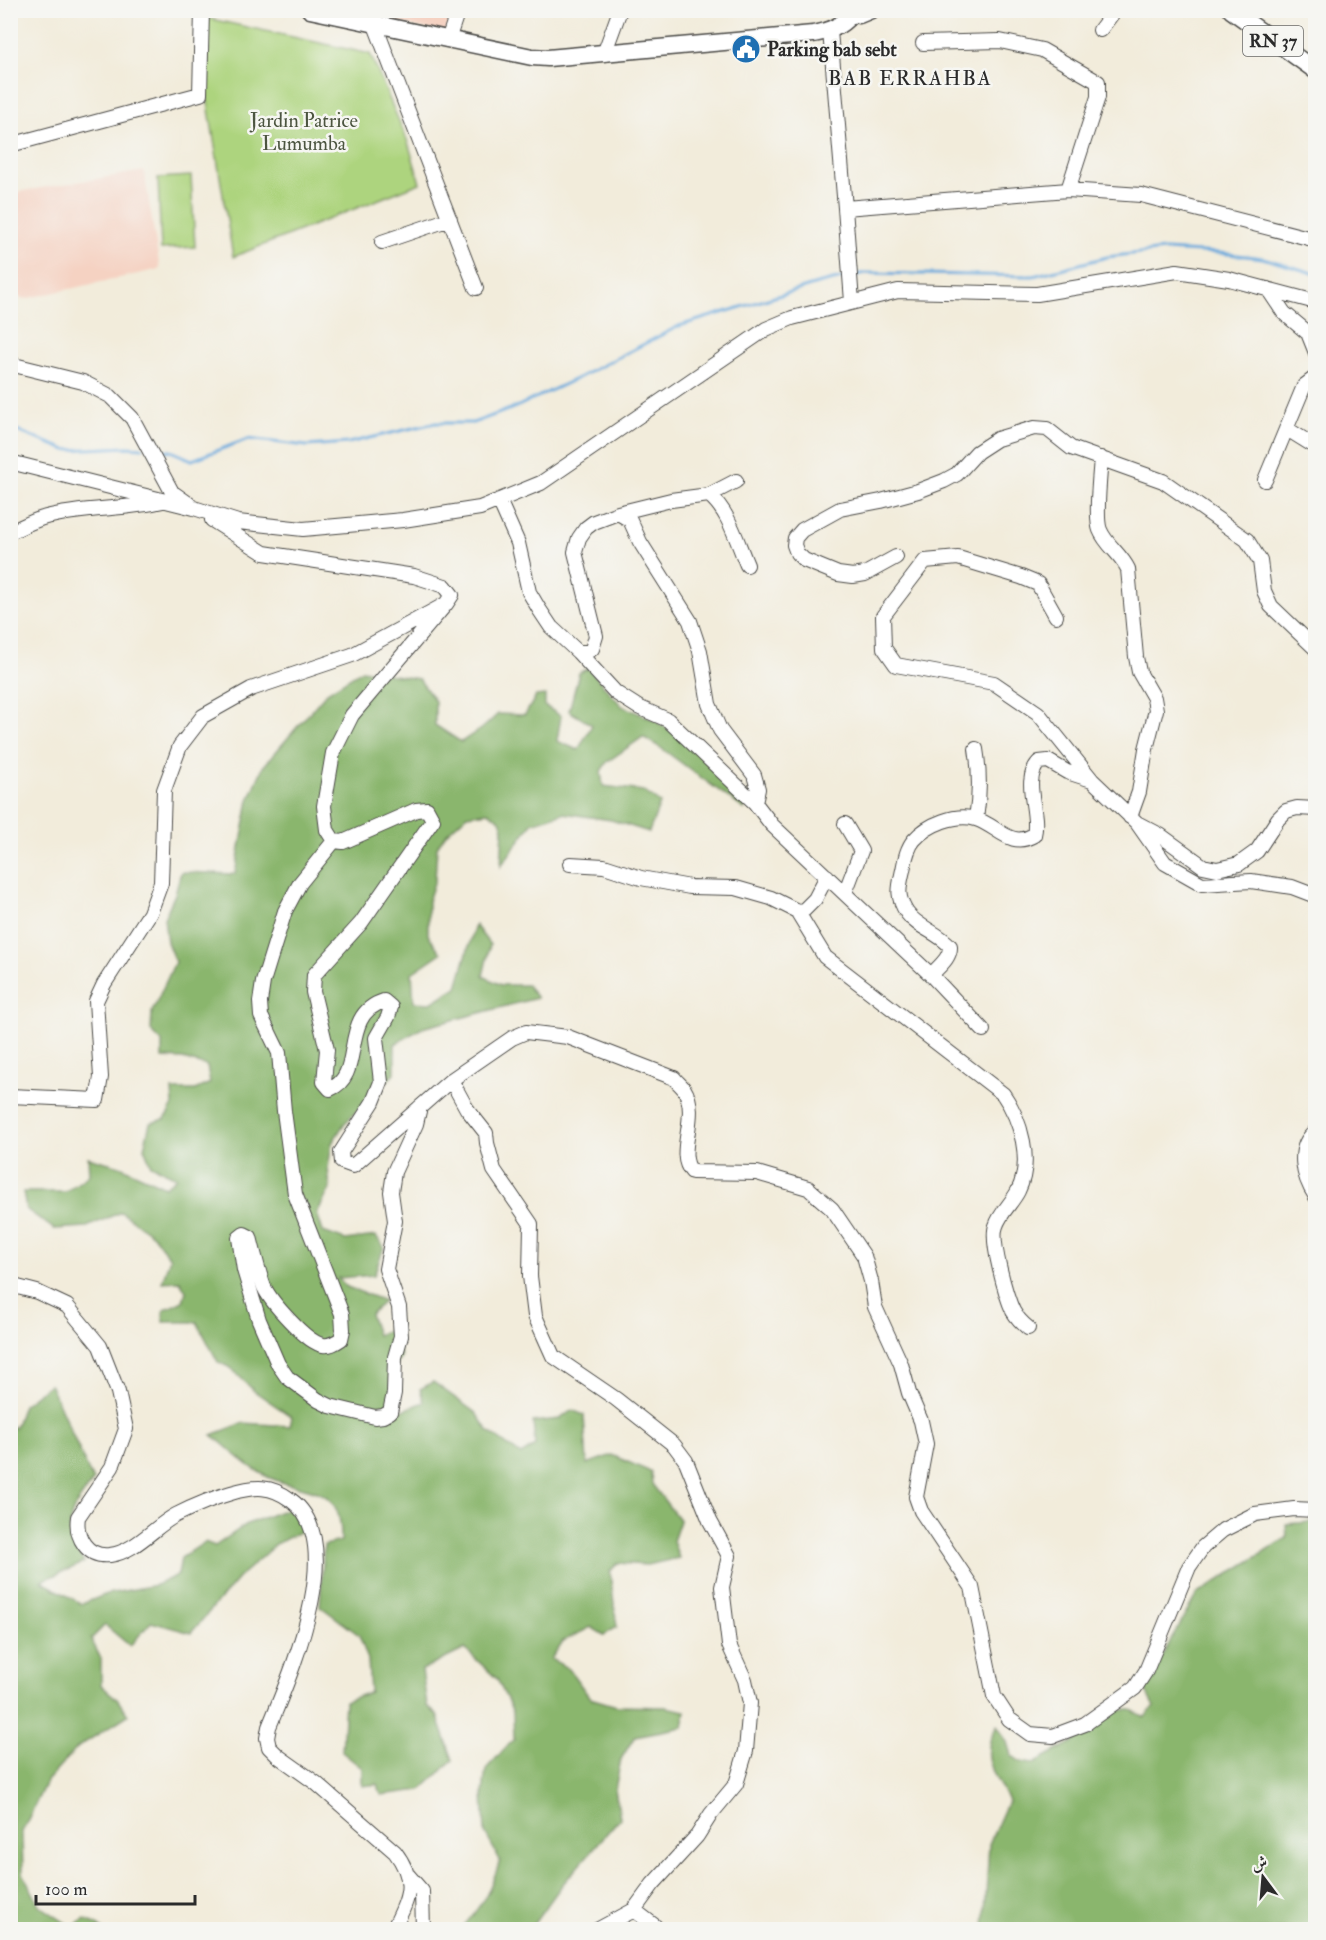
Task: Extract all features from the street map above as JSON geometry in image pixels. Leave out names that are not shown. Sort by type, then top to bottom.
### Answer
[{"type":"main road","points":[[310,10],[532,57],[548,58],[830,31],[843,24],[848,12],[866,14],[871,10]]},
{"type":"main road","name":"RN 37","points":[[1231,10],[1316,71]]},
{"type":"street","points":[[10,145],[200,94],[201,10]]},
{"type":"street","points":[[448,39],[458,10]]},
{"type":"street","points":[[604,54],[620,10]]},
{"type":"street","points":[[1100,30],[1115,10]]},
{"type":"street","points":[[375,25],[476,288]]},
{"type":"street","points":[[830,31],[852,302]]},
{"type":"street","points":[[923,43],[1000,41],[1042,50],[1098,82],[1098,97],[1068,190]]},
{"type":"street","points":[[845,208],[1068,190],[1141,195],[1316,240]]},
{"type":"street","points":[[382,242],[450,219]]},
{"type":"street","points":[[10,462],[168,496],[194,508],[238,522],[303,529],[403,520],[480,507],[541,483],[766,329],[792,318],[898,291],[1037,294],[1177,271],[1229,279],[1316,302]]},
{"type":"street","points":[[1268,289],[1284,313],[1308,333],[1316,354]]},
{"type":"street","points":[[10,364],[83,382],[110,396],[132,418],[168,496]]},
{"type":"street","points":[[1265,480],[1304,386],[1316,377]]},
{"type":"street","points":[[896,557],[865,574],[854,576],[838,574],[804,560],[797,553],[794,545],[795,538],[802,530],[840,509],[890,499],[944,481],[957,474],[977,452],[997,439],[1034,428],[1047,429],[1071,448],[1163,481],[1246,540],[1260,561],[1264,591],[1271,606],[1316,649]]},
{"type":"street","points":[[1287,429],[1316,447]]},
{"type":"street","points":[[1101,458],[1098,515],[1100,530],[1124,559],[1128,569],[1136,657],[1139,672],[1154,698],[1156,710],[1146,749],[1134,820]]},
{"type":"street","points":[[578,652],[592,649],[596,636],[575,552],[579,538],[586,528],[594,522],[618,513],[671,500],[709,495],[736,481]]},
{"type":"street","points":[[709,495],[718,503],[725,515],[747,565]]},
{"type":"street","points":[[10,532],[44,517],[93,509],[139,507],[168,496]]},
{"type":"street","points":[[499,500],[518,543],[529,592],[551,627],[616,693],[638,707],[668,720],[754,803],[772,825],[931,975],[983,1030]]},
{"type":"street","points":[[194,508],[264,553],[414,576],[445,586],[452,595],[352,714],[333,753],[324,806],[327,830],[334,841]]},
{"type":"street","points":[[618,513],[630,520],[640,542],[690,621],[700,651],[709,704],[720,730],[754,775],[758,789],[754,803]]},
{"type":"street","points":[[1056,616],[1038,584],[1030,580],[958,558],[925,561],[883,616],[884,648],[896,665],[994,683],[1038,713],[1092,780],[1134,820],[1165,863],[1202,884],[1251,881],[1292,887],[1315,895]]},
{"type":"street","points":[[10,1096],[97,1100],[101,1077],[96,1001],[104,984],[150,913],[161,883],[164,790],[180,746],[202,716],[251,690],[352,656],[446,604]]},
{"type":"street","points":[[976,749],[980,790],[976,819]]},
{"type":"street","points":[[931,975],[951,951],[950,946],[936,934],[918,924],[909,915],[898,892],[906,854],[914,840],[932,826],[948,819],[976,819],[1017,841],[1024,840],[1034,835],[1037,823],[1030,782],[1034,767],[1039,762],[1048,761],[1068,772],[1092,780]]},
{"type":"street","points":[[1134,820],[1160,835],[1203,866],[1217,869],[1239,864],[1257,851],[1286,811],[1297,808],[1316,809]]},
{"type":"street","points":[[334,841],[343,842],[416,810],[427,809],[433,820],[361,923],[314,975],[313,992],[327,1050],[324,1082],[330,1089],[339,1086],[349,1068],[354,1033],[362,1016],[374,1004],[384,1002],[391,1008],[376,1038],[381,1082],[373,1102],[341,1152],[342,1161],[353,1166],[450,1080],[512,1038],[526,1032],[568,1037],[674,1078],[685,1090],[690,1108],[689,1134],[684,1156],[686,1166],[692,1172],[757,1173],[808,1188],[832,1209],[864,1256],[875,1307],[901,1364],[909,1393],[921,1421],[926,1444],[916,1497],[921,1511],[972,1587],[994,1696],[1009,1719],[1030,1734],[1053,1736],[1085,1724],[1135,1688],[1146,1671],[1189,1567],[1203,1547],[1223,1530],[1255,1514],[1294,1509],[1316,1510]]},
{"type":"street","points":[[844,893],[861,851],[846,824]]},
{"type":"street","points":[[334,841],[300,883],[285,911],[260,1002],[261,1016],[279,1053],[295,1194],[342,1314],[341,1339],[331,1345],[321,1345],[300,1330],[277,1307],[265,1288],[250,1237],[244,1234],[239,1238],[244,1269],[259,1320],[278,1364],[287,1377],[330,1406],[375,1417],[390,1412],[394,1394],[395,1357],[401,1336],[399,1307],[386,1269],[395,1221],[391,1192],[394,1172],[416,1124],[420,1107]]},
{"type":"street","points":[[570,864],[604,866],[641,878],[690,887],[736,888],[771,898],[797,911],[825,957],[1004,1094],[1014,1110],[1020,1127],[1025,1162],[1019,1189],[995,1226],[994,1238],[1003,1280],[1013,1311],[1028,1329]]},
{"type":"street","points":[[797,911],[804,910],[815,899],[827,876]]},
{"type":"street","points":[[450,1080],[467,1109],[486,1133],[494,1170],[531,1224],[530,1276],[535,1316],[554,1356],[616,1399],[674,1445],[686,1461],[710,1521],[729,1556],[722,1587],[729,1644],[745,1680],[750,1703],[746,1751],[736,1784],[711,1814],[697,1836],[653,1884],[634,1910],[597,1929]]},
{"type":"street","points":[[1316,1131],[1310,1135],[1304,1149],[1303,1166],[1306,1182],[1316,1197]]},
{"type":"street","points":[[10,1285],[37,1292],[67,1306],[100,1346],[118,1392],[126,1429],[112,1467],[78,1517],[76,1527],[83,1545],[90,1551],[109,1555],[119,1553],[152,1533],[174,1516],[231,1493],[262,1487],[279,1491],[297,1504],[307,1517],[313,1534],[316,1582],[310,1612],[267,1738],[269,1747],[278,1756],[316,1783],[395,1852],[405,1865],[410,1889],[393,1929]]},
{"type":"street","points":[[407,1873],[422,1891],[423,1929]]},
{"type":"street","points":[[634,1910],[657,1929]]},
{"type":"shaded area","points":[[346,11],[453,11],[445,33]]},
{"type":"shaded area","points":[[144,171],[160,269],[24,299],[11,293],[11,193]]},
{"type":"green space","name":"Jardin Patrice Lumumba","points":[[206,18],[370,54],[408,142],[420,183],[233,257],[207,97]]},
{"type":"green space","points":[[191,176],[195,247],[161,249],[158,178]]},
{"type":"green space","points":[[588,668],[622,706],[654,720],[686,741],[746,804],[744,809],[643,737],[607,762],[601,771],[603,786],[643,791],[660,803],[649,832],[611,820],[563,813],[532,823],[501,866],[503,828],[500,820],[488,812],[467,815],[445,835],[437,847],[435,880],[428,901],[428,935],[441,953],[412,973],[414,1002],[431,1003],[457,987],[475,925],[490,945],[483,976],[501,985],[527,985],[537,998],[422,1028],[395,1044],[395,1073],[344,1124],[332,1143],[328,1168],[330,1189],[317,1213],[323,1232],[345,1240],[376,1236],[384,1247],[374,1275],[338,1278],[347,1287],[385,1301],[370,1314],[377,1335],[395,1328],[401,1357],[391,1376],[401,1411],[424,1402],[420,1389],[433,1382],[476,1413],[488,1431],[521,1455],[535,1446],[533,1422],[560,1419],[572,1410],[584,1415],[587,1464],[612,1455],[651,1472],[652,1484],[680,1521],[673,1541],[679,1558],[647,1565],[617,1563],[610,1572],[617,1627],[604,1635],[591,1627],[563,1641],[551,1659],[569,1669],[590,1698],[617,1706],[665,1707],[686,1711],[683,1727],[635,1736],[621,1759],[615,1789],[620,1818],[562,1885],[530,1929],[461,1929],[485,1897],[500,1860],[485,1833],[483,1793],[486,1769],[514,1739],[513,1712],[497,1679],[465,1649],[422,1670],[427,1706],[437,1715],[453,1760],[421,1790],[381,1795],[378,1784],[362,1786],[362,1768],[342,1752],[345,1701],[370,1692],[368,1660],[359,1635],[320,1606],[324,1545],[341,1541],[340,1520],[335,1506],[326,1497],[316,1492],[274,1480],[259,1472],[212,1435],[243,1423],[290,1426],[292,1417],[254,1391],[231,1368],[218,1362],[197,1322],[163,1322],[164,1310],[183,1301],[186,1291],[180,1281],[162,1282],[170,1258],[153,1235],[121,1212],[87,1227],[54,1229],[26,1209],[23,1192],[65,1192],[89,1175],[88,1157],[120,1166],[165,1187],[176,1177],[151,1165],[144,1148],[150,1123],[165,1119],[173,1105],[172,1090],[195,1090],[210,1083],[207,1066],[183,1059],[162,1058],[162,1042],[151,1031],[152,1012],[175,962],[167,942],[164,918],[175,894],[181,872],[235,874],[249,800],[263,767],[327,692],[362,670],[419,679],[435,701],[435,725],[461,742],[498,714],[525,715],[536,696],[545,695],[545,706],[561,716],[557,741],[578,750],[592,725],[569,711],[579,673]]},
{"type":"green space","points":[[50,1384],[93,1481],[78,1502],[70,1520],[72,1539],[84,1563],[41,1581],[82,1604],[107,1594],[156,1585],[178,1575],[181,1558],[205,1542],[215,1546],[247,1524],[292,1507],[303,1530],[276,1544],[240,1576],[191,1633],[151,1622],[130,1646],[105,1625],[91,1639],[101,1659],[101,1685],[117,1699],[128,1715],[78,1747],[46,1782],[22,1832],[23,1873],[39,1905],[72,1927],[85,1919],[102,1929],[11,1929],[10,1426],[15,1428],[23,1405]]},
{"type":"green space","points":[[1315,1520],[1315,1929],[984,1930],[989,1844],[1008,1801],[990,1764],[989,1746],[997,1725],[1007,1742],[1011,1755],[1021,1762],[1032,1764],[1073,1742],[1113,1710],[1131,1710],[1145,1717],[1154,1707],[1144,1688],[1197,1594],[1287,1538],[1286,1524]]},
{"type":"waterway","points":[[855,275],[866,273],[1033,276],[1107,257],[1164,250],[1263,258],[1316,274]]},
{"type":"waterway","points":[[155,450],[171,451],[192,460],[248,439],[307,446],[348,443],[435,423],[473,423],[516,407],[580,377],[679,326],[846,277]]},
{"type":"waterway","points":[[10,428],[66,450],[143,448]]},
{"type":"place","name":"Parking bab sebt","points":[[746,49]]},
{"type":"district","name":"BAB ERRAHBA","points":[[910,78]]}]
